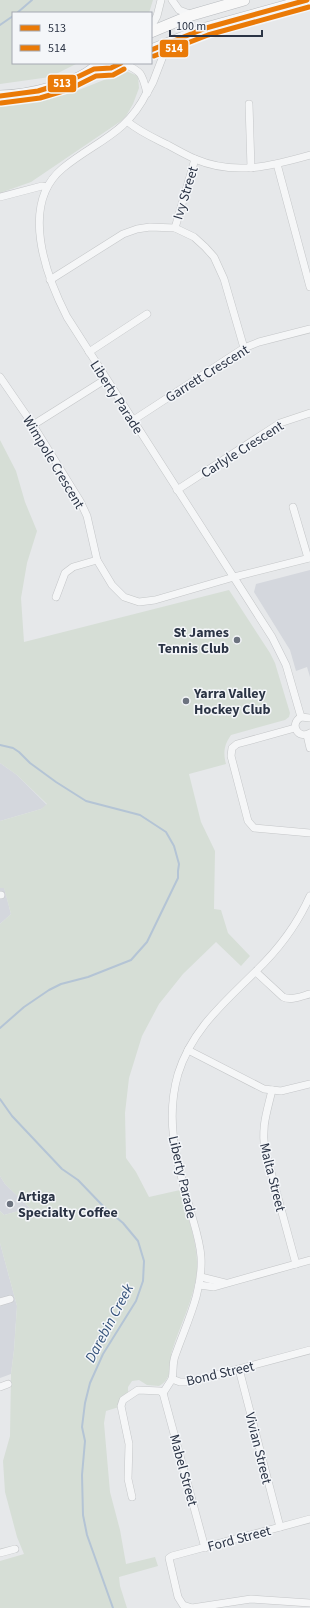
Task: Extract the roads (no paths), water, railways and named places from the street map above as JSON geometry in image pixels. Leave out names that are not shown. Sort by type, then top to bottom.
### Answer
[{"type":"highway","points":[[152,50],[206,28],[307,0]]},
{"type":"highway","points":[[152,32],[192,15],[242,1],[243,18]]},
{"type":"highway","points":[[0,96],[38,91],[66,82],[96,66],[111,68],[120,64]]},
{"type":"street","points":[[152,25],[157,16],[161,0]]},
{"type":"street","points":[[172,0],[183,13],[192,15]]},
{"type":"street","name":"Liberty Parade","points":[[178,38],[163,56],[153,82],[141,105],[128,122],[105,140],[62,168],[53,177],[47,187],[41,206],[39,226],[44,258],[50,280],[67,317],[280,651],[291,680],[301,717]]},
{"type":"street","points":[[125,64],[135,68],[143,75],[147,92]]},
{"type":"street","points":[[249,104],[251,168]]},
{"type":"street","points":[[128,122],[137,129],[195,159],[217,166],[235,169],[251,168],[277,164],[310,155]]},
{"type":"street","name":"Ivy Street","points":[[175,228],[195,159]]},
{"type":"street","points":[[277,164],[310,287]]},
{"type":"street","points":[[0,197],[42,186],[47,187]]},
{"type":"street","points":[[50,280],[123,234],[137,229],[150,227],[175,228],[194,237],[214,257],[224,278],[244,348]]},
{"type":"street","points":[[89,352],[147,314]]},
{"type":"street","name":"Garrett Crescent","points":[[132,420],[244,348],[259,342],[310,329]]},
{"type":"street","name":"Wimpole Crescent","points":[[0,377],[33,425],[80,501],[87,516],[97,560],[112,585],[124,597],[138,602],[155,600],[234,577],[309,558]]},
{"type":"street","points":[[33,425],[106,379]]},
{"type":"street","name":"Carlyle Crescent","points":[[177,490],[280,423],[310,412]]},
{"type":"street","points":[[293,507],[309,558]]},
{"type":"street","points":[[56,597],[66,573],[73,568],[97,560]]},
{"type":"street","points":[[310,718],[301,717],[296,721],[295,728],[300,734],[308,734],[310,748]]},
{"type":"street","points":[[295,728],[237,744],[232,748],[231,756],[248,821],[254,828],[310,833]]},
{"type":"street","name":"Liberty Parade","points":[[172,1380],[174,1358],[199,1285],[200,1277],[200,1249],[176,1159],[172,1132],[174,1092],[182,1064],[200,1028],[213,1013],[256,972],[288,936],[310,896]]},
{"type":"street","points":[[256,972],[278,994],[286,999],[310,994]]},
{"type":"street","points":[[188,1050],[257,1086],[272,1090],[285,1090],[310,1084]]},
{"type":"street","name":"Malta Street","points":[[272,1090],[263,1126],[264,1144],[296,1264]]},
{"type":"street","points":[[199,1285],[214,1287],[310,1260]]},
{"type":"street","points":[[200,1277],[228,1283]]},
{"type":"street","points":[[0,1302],[10,1299]]},
{"type":"street","name":"Bond Street","points":[[163,1393],[172,1380],[190,1382],[310,1350]]},
{"type":"street","name":"Vivian Street","points":[[239,1368],[280,1527]]},
{"type":"street","points":[[0,1386],[8,1384]]},
{"type":"street","points":[[132,1497],[128,1479],[129,1444],[121,1402],[138,1390],[160,1391],[163,1393]]},
{"type":"street","name":"Mabel Street","points":[[163,1393],[205,1548]]},
{"type":"street","name":"Ford Street","points":[[192,1608],[183,1605],[178,1597],[169,1558],[310,1519]]},
{"type":"street","points":[[0,1553],[15,1549]]},
{"type":"street","points":[[192,1608],[251,1599],[310,1603]]},
{"type":"waterway","name":"Darebin Creek","points":[[18,12],[32,0]]},
{"type":"waterway","name":"Darebin Creek","points":[[0,25],[12,17]]},
{"type":"waterway","name":"Darebin Creek","points":[[0,745],[13,748],[30,763],[56,782],[86,801],[140,815],[166,832],[174,846],[179,864],[178,878],[147,942],[131,960],[88,977],[61,984],[49,990],[24,1007],[0,1028]]},
{"type":"waterway","name":"Darebin Creek","points":[[0,1099],[12,1116],[62,1169],[78,1180],[104,1207],[123,1223],[138,1241],[144,1261],[143,1281],[136,1301],[103,1354],[90,1383],[85,1403],[82,1427],[85,1441],[82,1475],[83,1515],[87,1535],[113,1608]]},
{"type":"place","name":"St James Tennis Club","points":[[237,640]]},
{"type":"place","name":"Yarra Valley Hockey Club","points":[[186,701]]},
{"type":"place","name":"Artiga Specialty Coffee","points":[[10,1204]]}]
